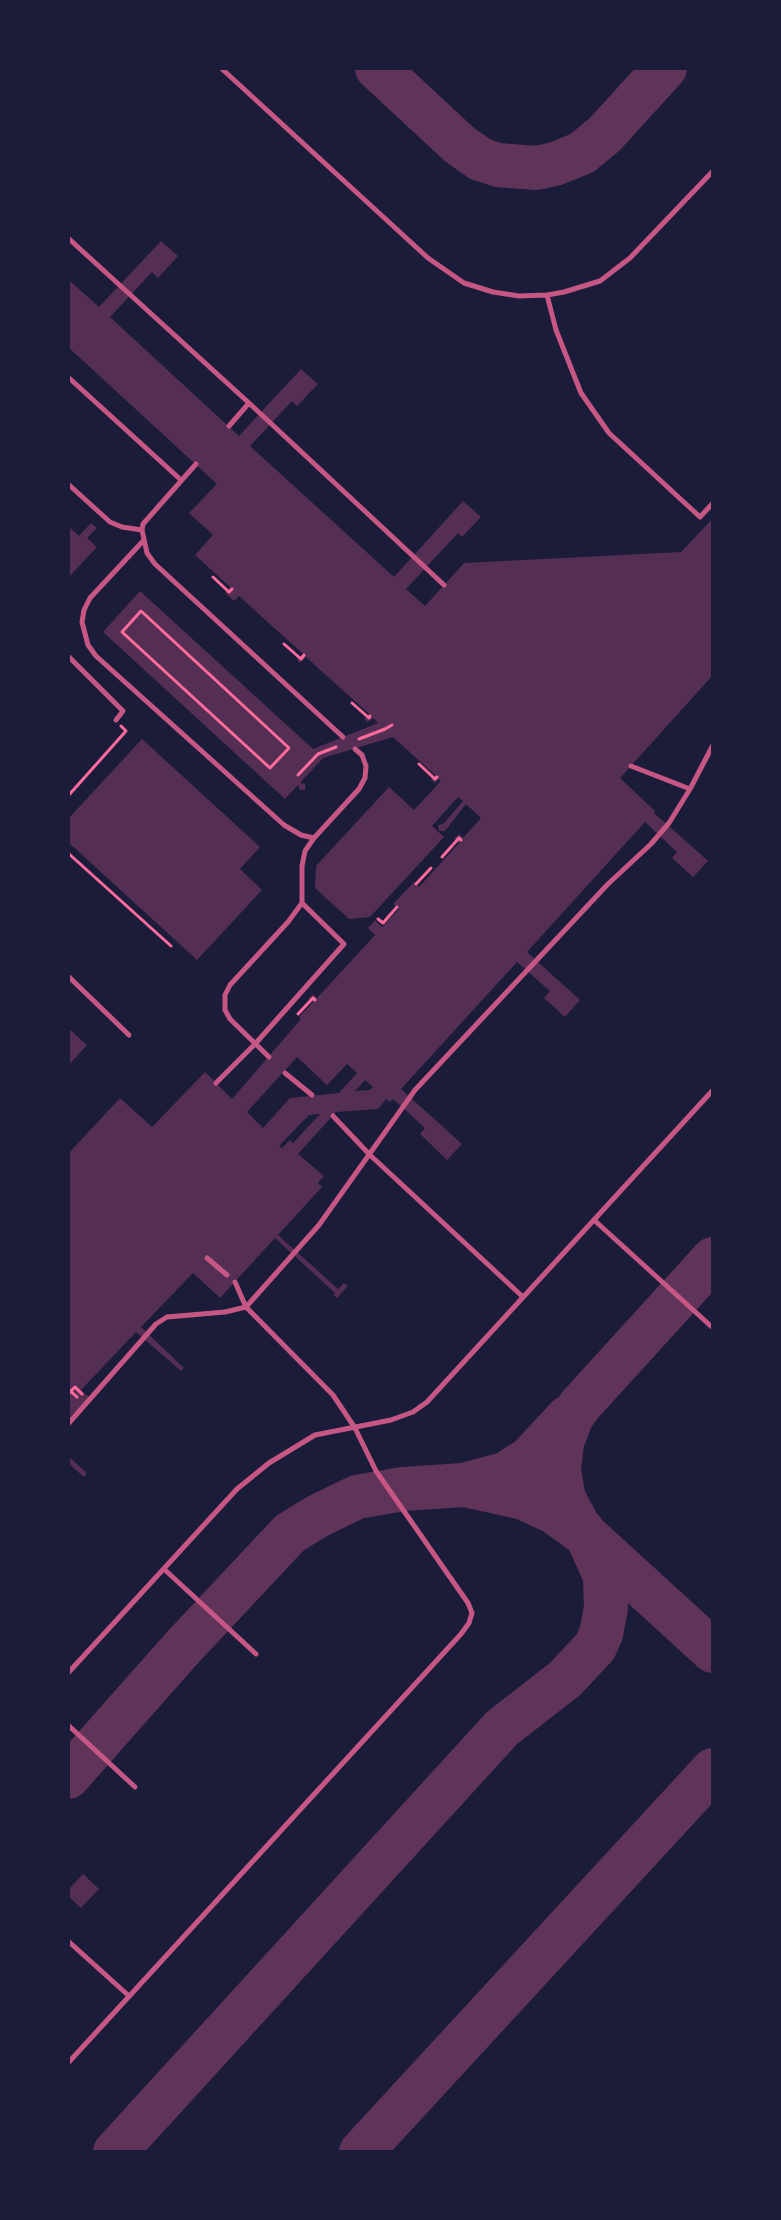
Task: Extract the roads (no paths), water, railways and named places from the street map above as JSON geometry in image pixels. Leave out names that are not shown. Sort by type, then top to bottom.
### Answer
[{"type":"lane","points":[[221,68],[428,258],[464,283],[493,292],[519,296],[547,295],[600,281],[645,243],[713,171]]},
{"type":"lane","points":[[68,238],[444,585]]},
{"type":"lane","points":[[547,295],[556,330],[581,393],[609,433],[700,517],[713,503]]},
{"type":"lane","points":[[68,377],[181,480]]},
{"type":"lane","points":[[229,426],[249,403]]},
{"type":"lane","points":[[196,464],[143,524],[147,553],[155,564],[343,737]]},
{"type":"lane","points":[[68,484],[110,522],[142,530]]},
{"type":"lane","points":[[144,540],[90,598],[82,622],[88,645],[96,656],[284,825],[301,835],[314,838]]},
{"type":"lane","points":[[68,656],[123,711],[116,720]]},
{"type":"lane","points":[[68,1424],[156,1324],[167,1317],[246,1307],[319,1225],[415,1090],[669,823],[713,745]]},
{"type":"lane","points":[[269,1057],[230,1019],[225,1010],[225,995],[230,985],[302,903],[305,851],[365,778],[366,766],[362,755],[355,749]]},
{"type":"lane","points":[[631,766],[690,789]]},
{"type":"lane","points":[[216,1083],[344,944],[302,903]]},
{"type":"lane","points":[[68,976],[129,1035]]},
{"type":"lane","points":[[285,1073],[312,1095]]},
{"type":"lane","points":[[68,1673],[237,1489],[269,1463],[315,1435],[391,1420],[413,1412],[427,1402],[713,1090]]},
{"type":"lane","points":[[333,1116],[370,1155],[523,1297]]},
{"type":"lane","points":[[594,1220],[713,1328]]},
{"type":"lane","points":[[207,1258],[227,1275]]},
{"type":"lane","points":[[68,2063],[469,1623],[472,1613],[376,1471],[355,1428],[333,1395],[246,1307],[235,1282]]},
{"type":"lane","points":[[164,1569],[256,1654]]},
{"type":"lane","points":[[68,1725],[135,1787]]},
{"type":"lane","points":[[68,1941],[129,1996]]}]
